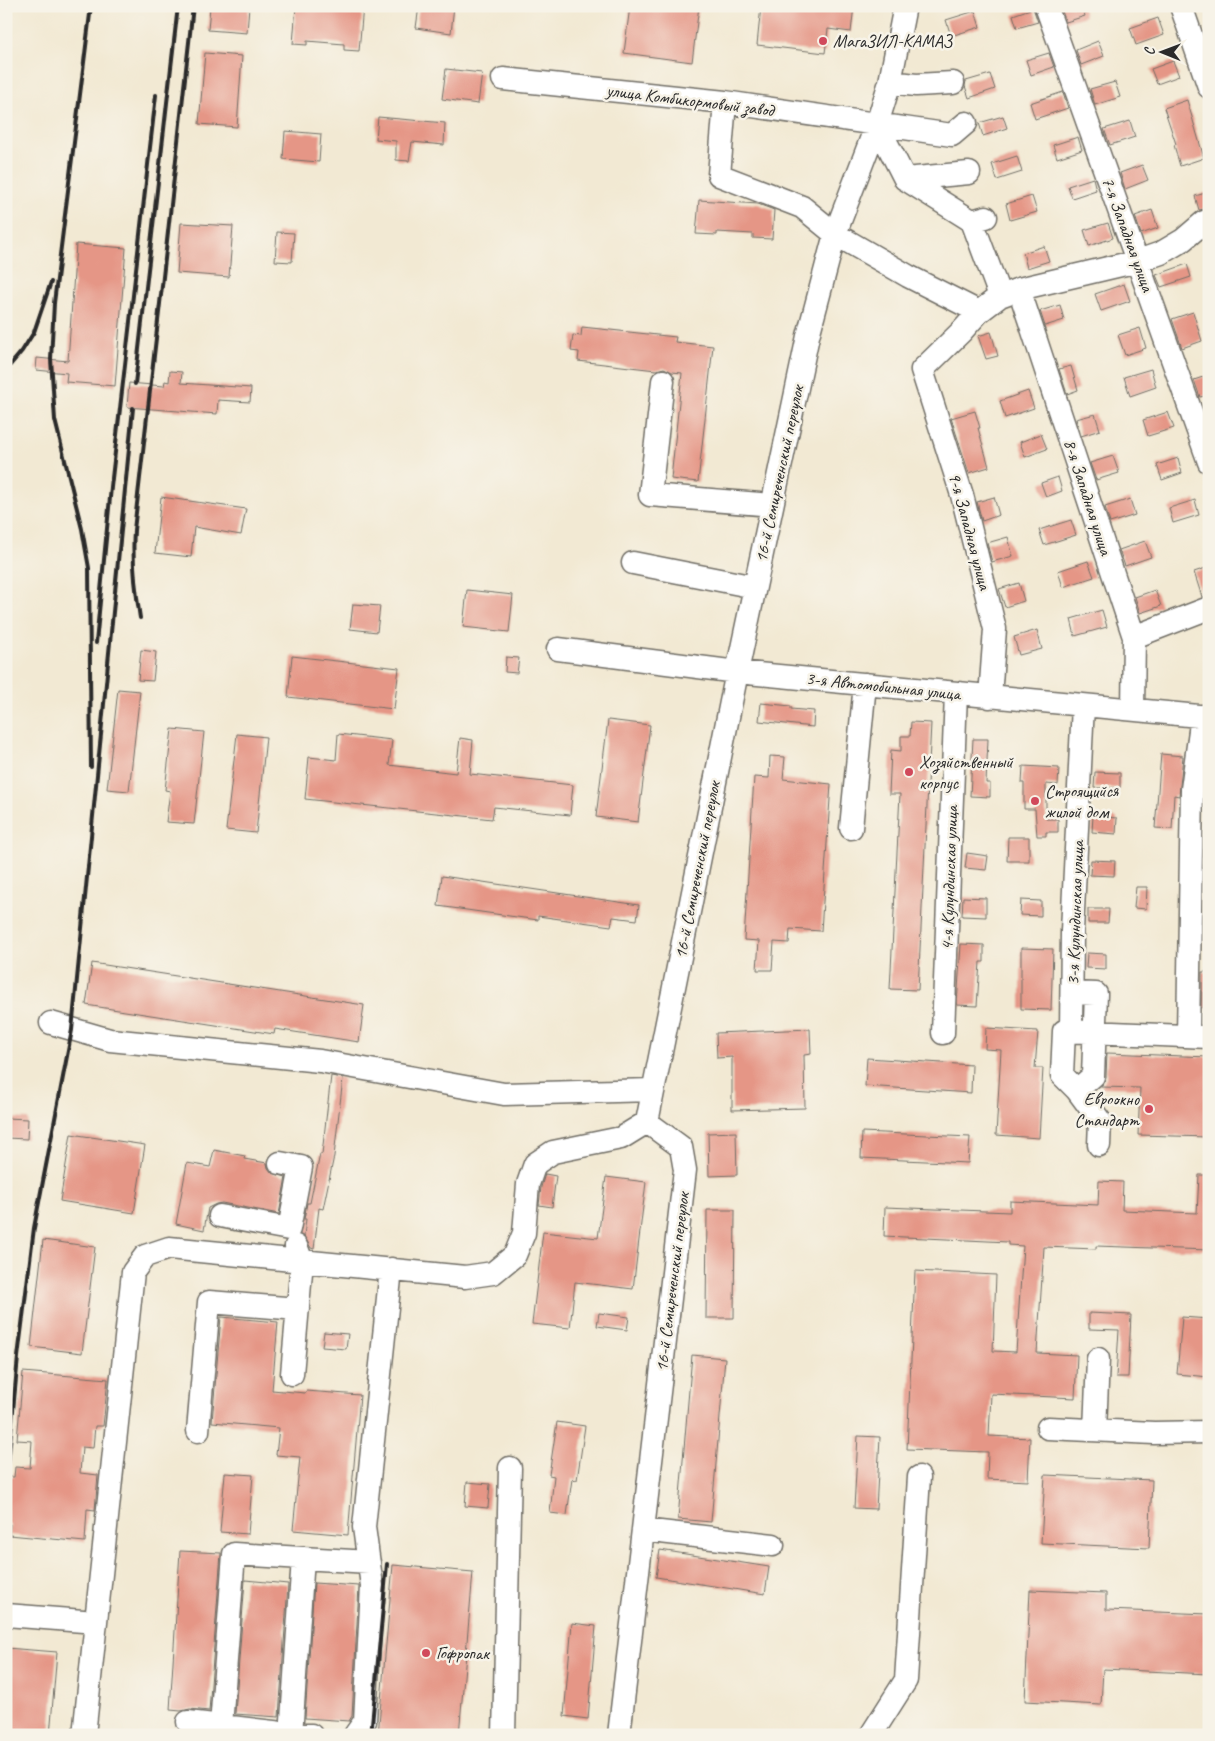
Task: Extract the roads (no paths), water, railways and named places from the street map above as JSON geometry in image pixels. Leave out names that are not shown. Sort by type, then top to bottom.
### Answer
[{"type":"street","name":"16-й Семиреченский переулок","points":[[619,1735],[685,1170],[681,1147],[647,1122],[754,587],[808,336],[835,234],[877,124],[890,82],[905,6]]},
{"type":"street","name":"7-я Западная улица","points":[[1046,6],[1209,462]]},
{"type":"street","points":[[1181,6],[1209,87]]},
{"type":"street","name":"улица Комбикормовый завод","points":[[503,79],[725,102],[952,135],[966,123]]},
{"type":"street","points":[[890,82],[916,86],[953,83]]},
{"type":"street","points":[[725,102],[718,175],[802,207],[835,234],[908,276],[979,312],[1010,292],[1138,261],[1161,252],[1183,240],[1204,222],[1209,221]]},
{"type":"street","points":[[877,124],[906,179],[969,173]]},
{"type":"street","name":"8-я Западная улица","points":[[906,179],[979,219],[1010,292],[1134,637],[1134,709]]},
{"type":"street","name":"9-я Западная улица","points":[[979,312],[922,370],[962,495],[995,628],[990,696]]},
{"type":"street","points":[[662,381],[650,496],[772,505]]},
{"type":"street","points":[[633,563],[754,587]]},
{"type":"street","points":[[1134,637],[1209,608]]},
{"type":"street","name":"3-я Автомобильная улица","points":[[558,649],[737,672],[1205,717]]},
{"type":"street","points":[[852,828],[865,684]]},
{"type":"street","name":"4-я Кулундинская улица","points":[[942,1033],[956,693]]},
{"type":"street","name":"3-я Кулундинская улица","points":[[1071,1032],[1072,931],[1083,705]]},
{"type":"street","points":[[1099,1145],[1100,1121],[1077,1090],[1062,1075],[1064,1031],[1198,1037],[1192,789],[1205,717]]},
{"type":"street","points":[[1072,993],[1096,994],[1093,1076],[1077,1090]]},
{"type":"street","points":[[51,1023],[110,1040],[320,1060],[504,1094],[653,1090]]},
{"type":"street","points":[[84,1735],[133,1272],[146,1256],[169,1248],[465,1277],[493,1273],[515,1256],[524,1233],[528,1184],[535,1164],[553,1152],[621,1138],[647,1122]]},
{"type":"street","points":[[280,1163],[301,1167],[289,1229],[302,1261],[292,1374]]},
{"type":"street","points":[[220,1216],[289,1229]]},
{"type":"street","points":[[355,1735],[365,1721],[372,1586],[364,1527],[391,1270]]},
{"type":"street","points":[[198,1431],[209,1302],[298,1310]]},
{"type":"street","points":[[1094,1430],[1098,1360]]},
{"type":"street","points":[[1048,1428],[1154,1433],[1209,1432]]},
{"type":"street","points":[[504,1735],[510,1468]]},
{"type":"street","points":[[871,1735],[906,1680],[919,1477]]},
{"type":"street","points":[[643,1530],[773,1545]]},
{"type":"street","points":[[221,1726],[234,1554],[369,1562]]},
{"type":"street","points":[[291,1735],[303,1558]]},
{"type":"street","points":[[6,1615],[96,1622]]},
{"type":"street","points":[[188,1722],[291,1735],[311,1735]]},
{"type":"railway","points":[[91,6],[54,303],[51,359],[55,420],[82,529],[89,568],[91,767]]},
{"type":"railway","points":[[135,384],[178,6]]},
{"type":"railway","points":[[140,618],[134,574],[134,530],[193,6]]},
{"type":"railway","points":[[96,643],[111,487],[156,95]]},
{"type":"railway","points":[[6,370],[22,351],[34,332],[51,282]]},
{"type":"railway","points":[[6,1486],[18,1357],[34,1228],[72,1030],[133,408]]},
{"type":"railway","points":[[371,1735],[387,1564]]},
{"type":"place","name":"МагаЗИЛ-КАМАЗ","points":[[823,41]]},
{"type":"place","name":"Хозяйственный корпус","points":[[909,772]]},
{"type":"place","name":"Строящийся жилой дом","points":[[1035,801]]},
{"type":"place","name":"Евроокно Стандарт","points":[[1149,1109]]},
{"type":"place","name":"Гофропак","points":[[426,1653]]}]
